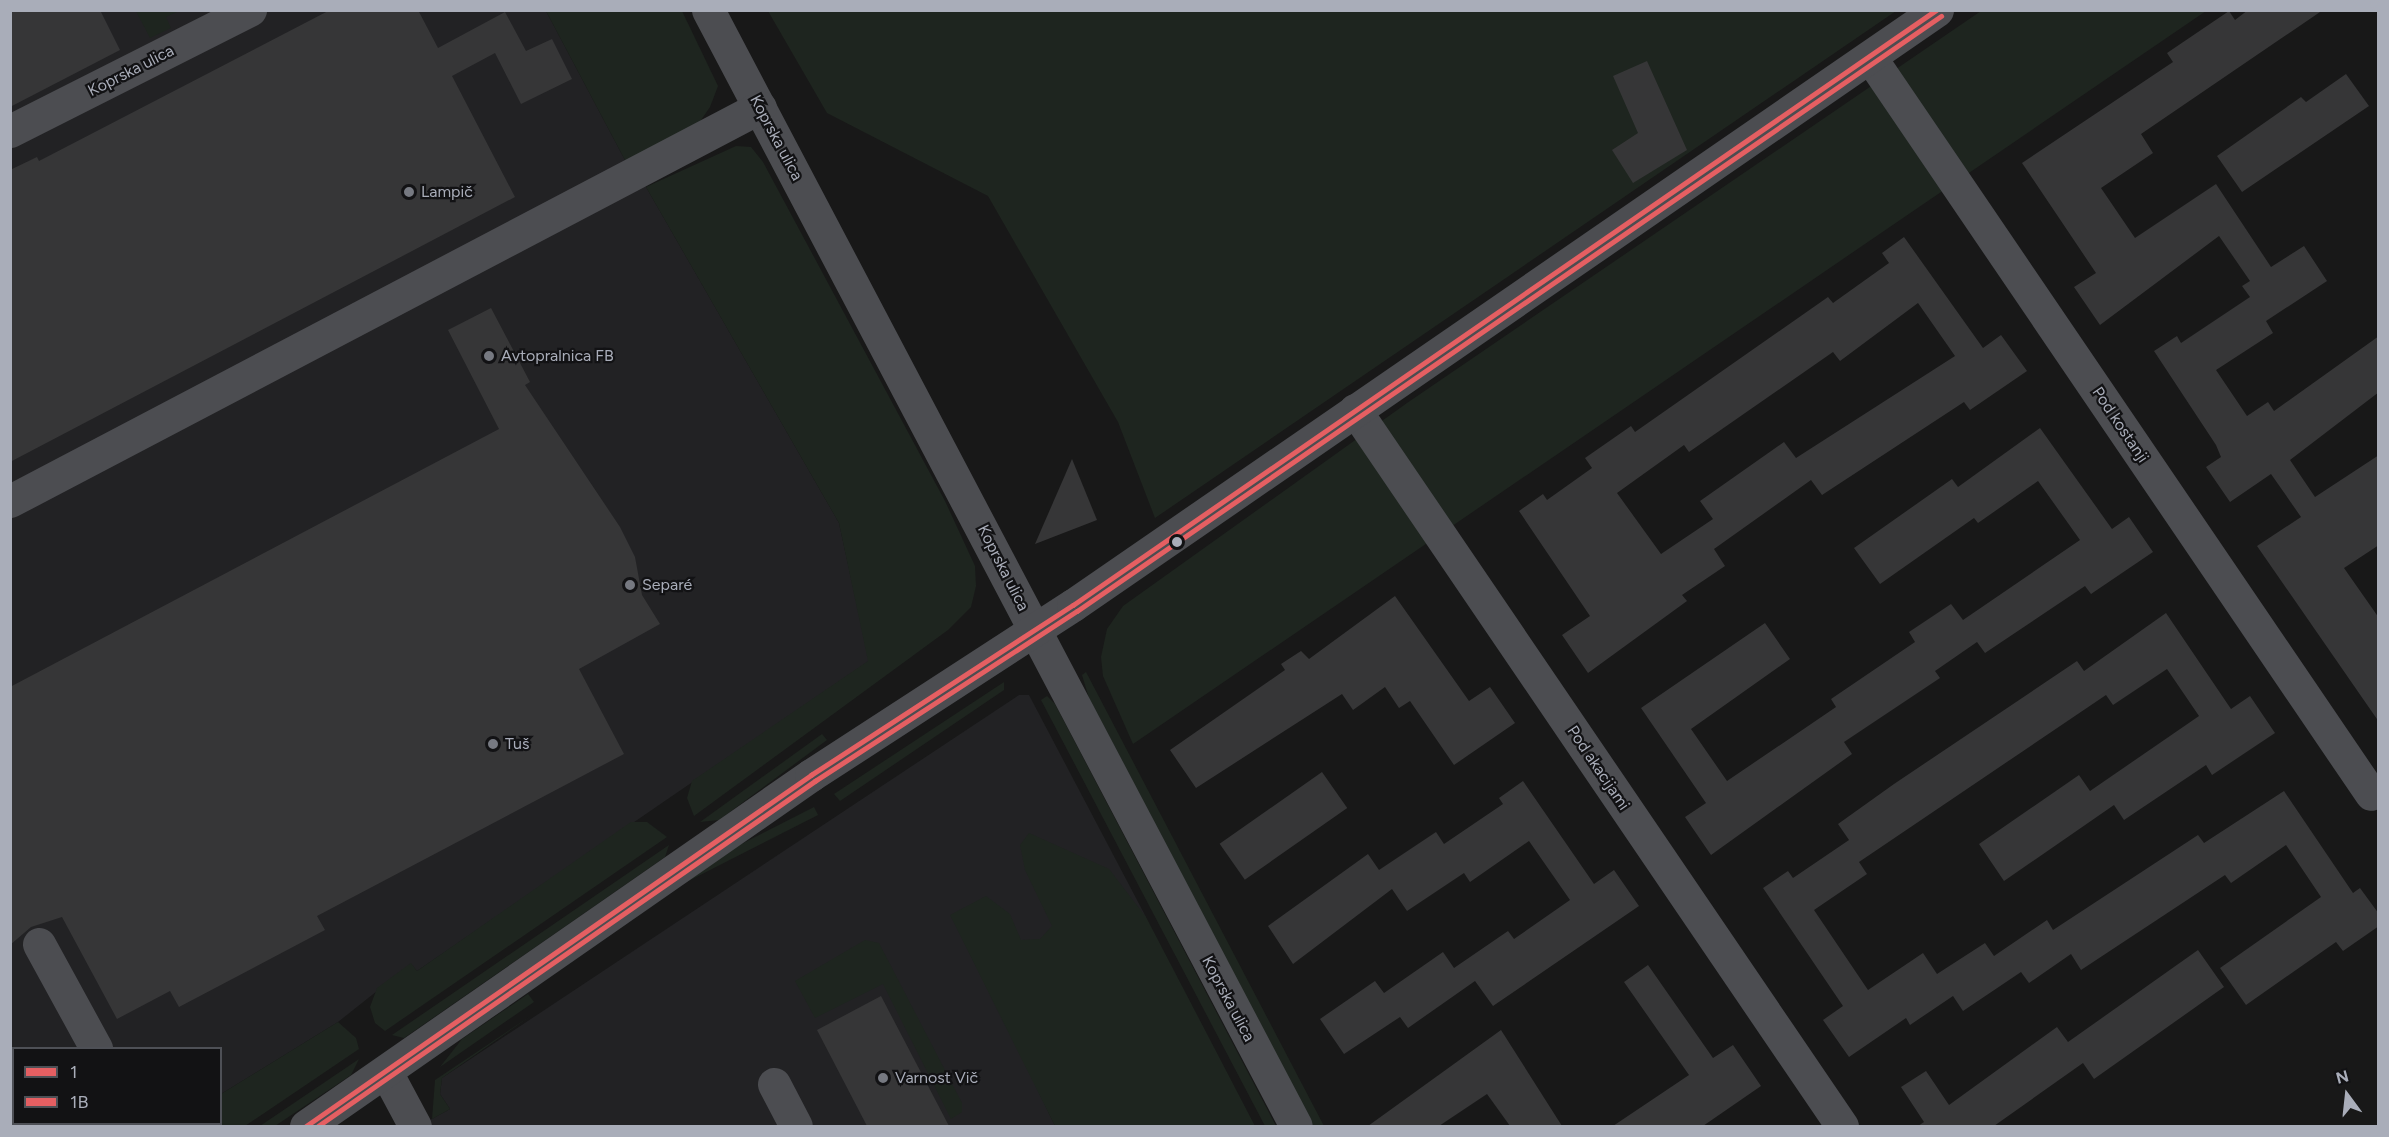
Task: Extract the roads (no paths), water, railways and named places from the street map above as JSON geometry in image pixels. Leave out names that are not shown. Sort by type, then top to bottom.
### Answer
[{"type":"street","name":"Koprska ulica","points":[[10,131],[250,10]]},
{"type":"street","name":"Koprska ulica","points":[[708,10],[1296,1126]]},
{"type":"street","points":[[306,1126],[811,775],[1035,629],[1937,10]]},
{"type":"street","name":"Pod kostanji","points":[[1870,57],[2371,794]]},
{"type":"street","points":[[10,501],[759,107]]},
{"type":"street","name":"Pod akacijami","points":[[1355,410],[1842,1126]]},
{"type":"street","points":[[39,944],[95,1047]]},
{"type":"street","points":[[386,1072],[415,1126]]},
{"type":"street","points":[[774,1084],[796,1126]]},
{"type":"place","name":"Lampič","points":[[409,192]]},
{"type":"place","name":"Avtopralnica FB","points":[[489,356]]},
{"type":"place","name":"Separé","points":[[630,585]]},
{"type":"place","name":"Tuš","points":[[493,744]]},
{"type":"place","name":"Varnost Vič","points":[[883,1078]]}]
